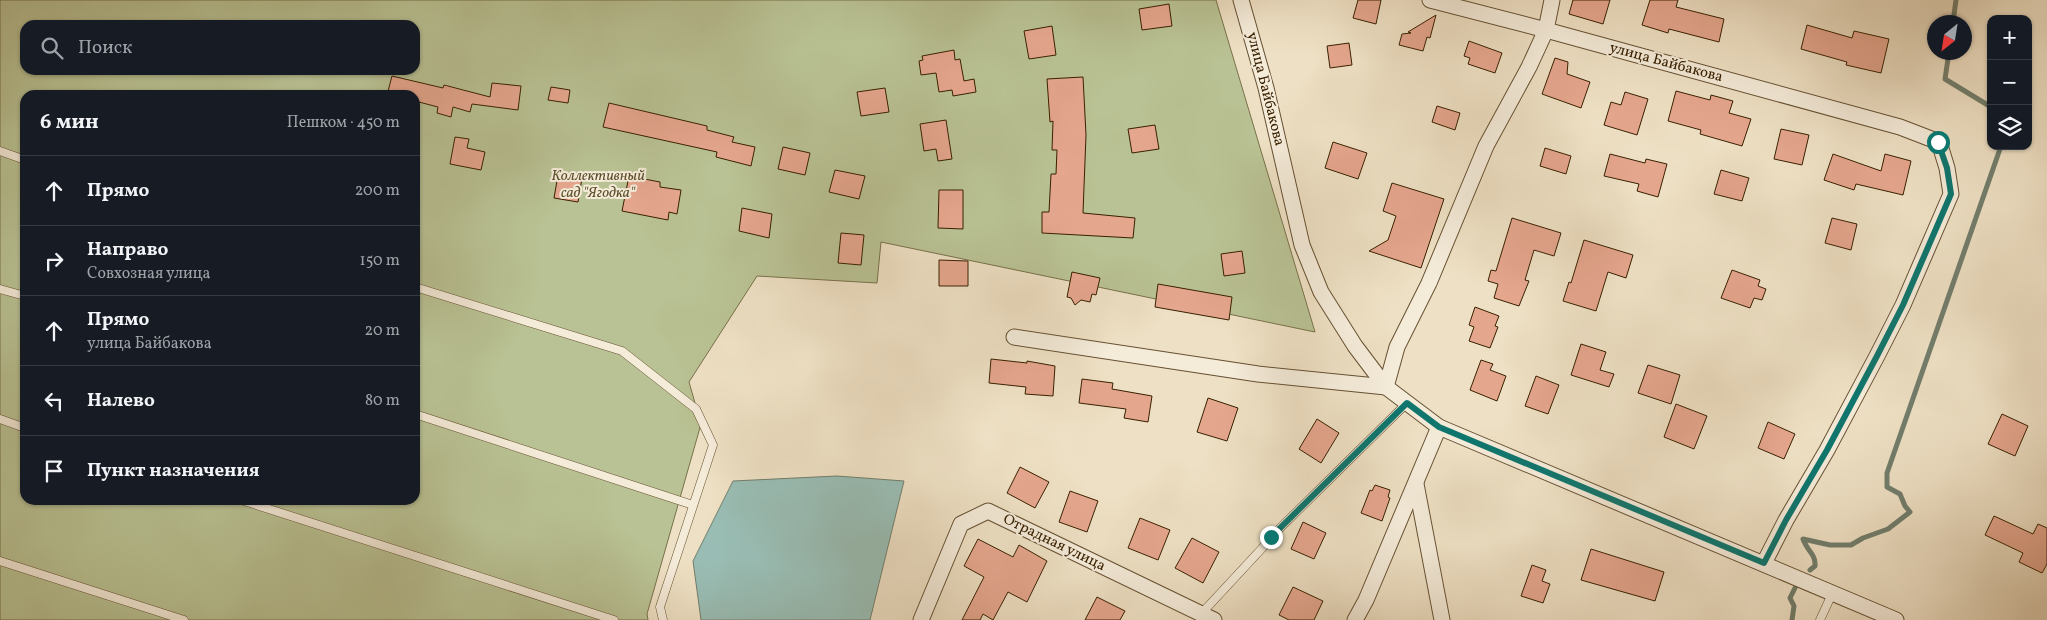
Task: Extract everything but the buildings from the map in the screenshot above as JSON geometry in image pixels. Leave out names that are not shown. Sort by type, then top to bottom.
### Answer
[{"type":"street","name":"улица Байбакова","points":[[1241,0],[1266,88],[1302,245],[1321,292],[1355,346],[1386,387],[1439,427],[1896,620]]},
{"type":"street","name":"улица Байбакова","points":[[1430,0],[1900,127],[1938,142],[1947,168],[1951,194],[1903,305],[1827,450],[1786,520],[1764,563]]},
{"type":"street","points":[[1014,337],[1258,374],[1386,387],[1396,346],[1429,284],[1486,146],[1529,67],[1546,30],[1552,0]]},
{"type":"street","points":[[1355,620],[1366,600],[1439,427]]},
{"type":"street","points":[[1416,484],[1442,620]]},
{"type":"street","name":"Отрадная улица","points":[[921,620],[962,524],[988,512],[1208,617]]},
{"type":"lane","points":[[0,152],[20,158]]},
{"type":"lane","points":[[0,288],[20,294]]},
{"type":"lane","points":[[420,289],[622,351],[696,409],[713,445],[660,608],[663,620]]},
{"type":"lane","points":[[1208,617],[1269,540],[1407,403]]},
{"type":"lane","points":[[420,416],[693,505]]},
{"type":"lane","points":[[0,419],[20,426]]},
{"type":"lane","points":[[257,505],[614,620]]},
{"type":"lane","points":[[0,561],[184,620]]},
{"type":"lane","points":[[1820,620],[1832,594]]},
{"type":"green space","name":"Коллективный сад \"Ягодка\"","points":[[0,0],[1216,0],[1315,332],[881,242],[877,283],[757,276],[689,382],[701,424],[647,614],[648,620],[0,620]]},
{"type":"water","points":[[837,476],[904,481],[870,620],[701,620],[693,561],[733,481]]},
{"type":"waterway","points":[[1954,15],[1956,0]]},
{"type":"waterway","points":[[1948,60],[1945,79],[1988,105]]},
{"type":"waterway","points":[[1810,570],[1815,566],[1815,562],[1803,539],[1830,545],[1851,545],[1863,538],[1888,529],[1910,512],[1900,494],[1887,487],[1887,473],[2000,150]]},
{"type":"waterway","points":[[1792,620],[1794,606],[1790,598],[1795,588]]},
{"type":"route","points":[[1271,537],[1407,403],[1439,427],[1764,563],[1786,520],[1827,450],[1903,305],[1951,194],[1947,168],[1938,142]]}]
